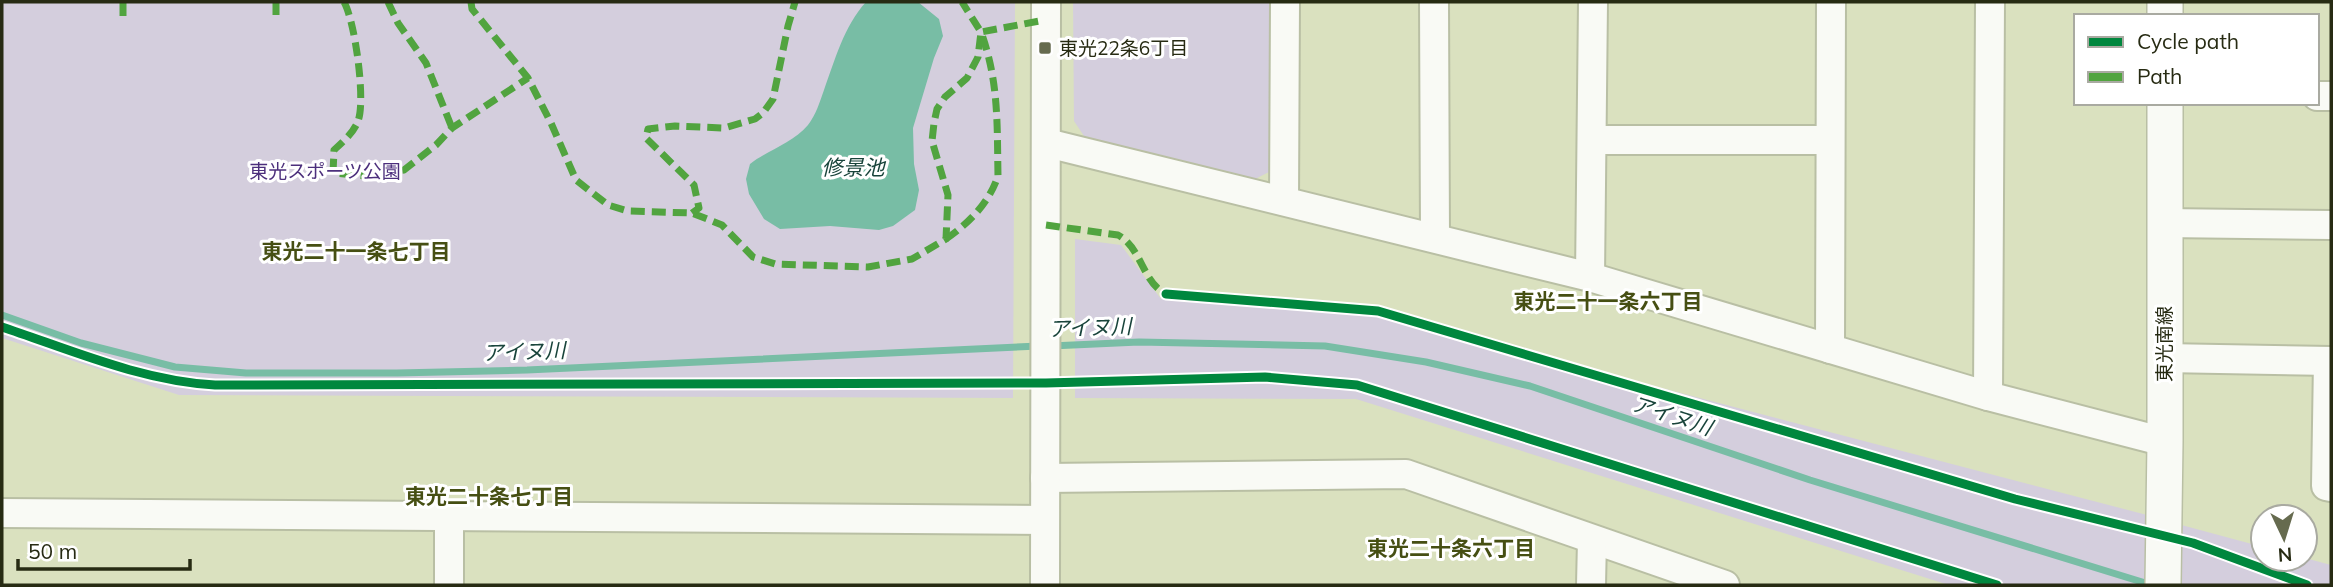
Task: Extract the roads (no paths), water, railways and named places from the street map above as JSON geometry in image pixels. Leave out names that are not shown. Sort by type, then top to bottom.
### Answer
[{"type":"street","points":[[1045,585],[1046,2]]},
{"type":"street","points":[[1284,201],[1285,2]]},
{"type":"street","points":[[1434,2],[1435,237]]},
{"type":"street","points":[[1590,277],[1592,2]]},
{"type":"street","points":[[1830,349],[1831,2]]},
{"type":"street","points":[[1988,396],[1990,2]]},
{"type":"street","name":"東光南線","points":[[2163,585],[2165,105]]},
{"type":"street","points":[[1593,140],[1830,140]]},
{"type":"street","points":[[1047,143],[1590,277],[1988,396],[2165,442]]},
{"type":"street","points":[[2164,223],[2331,225]]},
{"type":"street","points":[[2164,358],[2330,361],[2326,486],[2331,487]]},
{"type":"street","points":[[1045,478],[1406,474],[1725,585]]},
{"type":"street","points":[[2,513],[1045,520]]},
{"type":"street","points":[[449,516],[449,585]]},
{"type":"street","points":[[1591,585],[1592,540]]},
{"type":"water","name":"修景池","points":[[866,2],[918,2],[939,19],[943,36],[913,128],[914,164],[919,190],[915,210],[893,226],[879,230],[830,226],[780,229],[764,219],[749,194],[746,179],[750,164],[795,137],[811,121],[846,32]]},
{"type":"waterway","name":"アイヌ川","points":[[2,315],[81,343],[175,367],[246,373],[527,370],[1039,346]]},
{"type":"waterway","name":"アイヌ川","points":[[1051,346],[1139,342],[1325,346],[1426,362],[1530,386],[1810,480],[2152,585]]},
{"type":"place","name":"東光22条6丁目","points":[[1045,48]]},
{"type":"district","name":"東光二十一条七丁目","points":[[356,251]]},
{"type":"district","name":"東光二十一条六丁目","points":[[1608,301]]},
{"type":"district","name":"東光二十条七丁目","points":[[489,496]]},
{"type":"district","name":"東光二十条六丁目","points":[[1451,548]]},
{"type":"park label","name":"東光スポーツ公園","points":[[325,171]]}]
